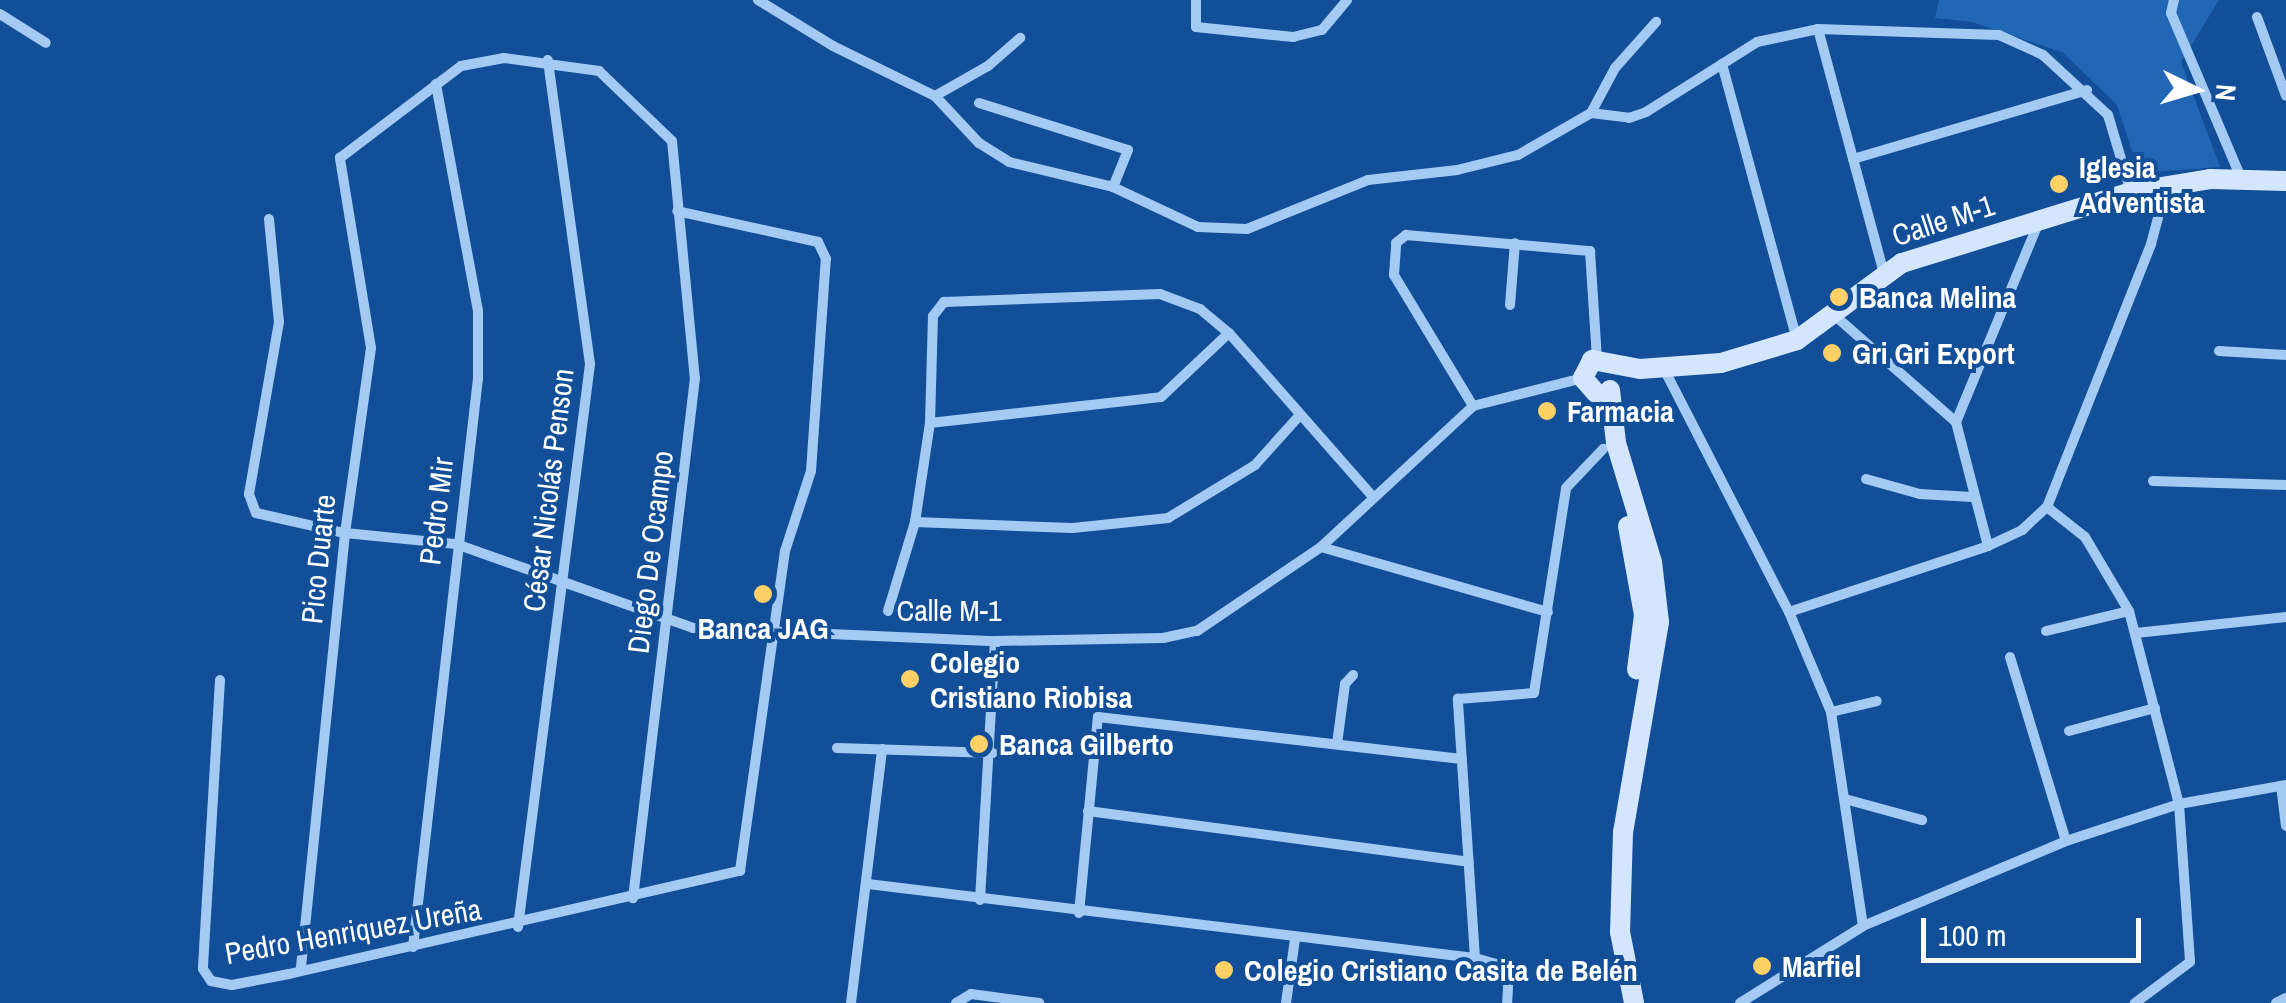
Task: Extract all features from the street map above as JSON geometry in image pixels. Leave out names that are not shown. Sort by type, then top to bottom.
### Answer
[{"type":"street","points":[[758,0],[833,46],[935,96],[978,143],[1009,162],[1112,187],[1198,227],[1247,229],[1280,221],[1368,180],[1458,170],[1518,154],[1591,112],[1615,68],[1656,22]]},
{"type":"street","points":[[1196,0],[1196,27],[1293,37],[1322,30],[1347,0]]},
{"type":"street","points":[[2174,0],[2172,12],[2241,179]]},
{"type":"street","points":[[0,14],[46,43]]},
{"type":"street","points":[[2257,17],[2286,96]]},
{"type":"street","points":[[1591,112],[1629,118],[1646,112],[1757,42],[1818,29],[1999,35],[2043,54],[2087,90],[2108,116],[2131,192]]},
{"type":"street","points":[[1818,29],[1884,273]]},
{"type":"street","points":[[935,96],[988,66],[1020,38]]},
{"type":"street","name":"Diego De Ocampo","points":[[340,158],[461,66],[504,58],[548,60],[599,71],[667,132],[695,378],[633,898]]},
{"type":"street","name":"César Nicolás Penson","points":[[518,926],[590,364],[548,60]]},
{"type":"street","points":[[1722,64],[1797,340]]},
{"type":"street","name":"Pedro Mir","points":[[414,947],[456,544],[478,378],[478,311],[436,84]]},
{"type":"street","points":[[1853,159],[2087,90]]},
{"type":"street","points":[[979,103],[1128,150],[1112,187]]},
{"type":"street","name":"Pico Duarte","points":[[301,967],[345,532],[371,348],[340,158]]},
{"type":"street","name":"Calle M-1","points":[[268,219],[279,322],[250,506],[256,513],[345,532],[456,544],[667,622],[776,634],[995,641],[1163,638],[1197,631],[1321,547],[1473,406],[1600,387],[1640,370],[1721,363],[1797,340],[1884,273],[2131,192],[2168,182],[2286,181]]},
{"type":"street","points":[[1789,612],[1988,546],[2022,530],[2047,507],[2151,244],[2168,182]]},
{"type":"street","points":[[677,211],[818,242],[826,259],[812,471],[785,551],[776,634]]},
{"type":"street","points":[[1988,546],[1972,497],[1956,422],[2039,221]]},
{"type":"street","points":[[1473,406],[1394,274],[1396,243],[1406,235],[1590,251],[1603,360],[1603,449],[1632,537],[1644,615],[1606,890],[1620,1003]]},
{"type":"street","points":[[1510,305],[1516,244]]},
{"type":"street","points":[[888,611],[915,522],[930,423],[932,316],[944,302],[1160,294],[1200,309],[1230,333],[1372,496]]},
{"type":"street","points":[[1833,314],[1956,422]]},
{"type":"street","points":[[930,423],[1161,397],[1230,333]]},
{"type":"street","points":[[2219,352],[2286,355]]},
{"type":"street","points":[[1600,387],[1617,374],[1603,360]]},
{"type":"street","name":"Calle M-1","points":[[1603,360],[1640,370]]},
{"type":"street","points":[[1663,368],[1789,612],[1831,712],[1862,926]]},
{"type":"street","points":[[1600,387],[1652,562],[1658,607],[1622,832],[1620,932],[1634,1003]]},
{"type":"street","points":[[915,522],[1073,528],[1168,518],[1256,465],[1300,415]]},
{"type":"street","points":[[1476,958],[1460,696],[1534,693],[1566,488],[1603,449]]},
{"type":"street","points":[[1866,479],[1920,494],[1972,497]]},
{"type":"street","points":[[2152,481],[2286,485]]},
{"type":"street","points":[[2047,507],[2085,536],[2129,611],[2180,804],[2190,962],[2135,1003]]},
{"type":"street","points":[[1321,547],[1548,612]]},
{"type":"street","points":[[2046,631],[2129,611]]},
{"type":"street","points":[[2136,634],[2286,617]]},
{"type":"street","name":"Pedro Henriquez Ureña","points":[[220,680],[203,969],[211,981],[232,985],[301,967],[518,926],[740,871],[776,634]]},
{"type":"street","points":[[980,900],[993,753],[995,641]]},
{"type":"street","points":[[2010,657],[2066,840]]},
{"type":"street","points":[[1337,744],[1344,684],[1354,675]]},
{"type":"street","points":[[1831,712],[1877,701]]},
{"type":"street","points":[[2069,731],[2155,708]]},
{"type":"street","points":[[1079,913],[1096,722],[1103,715],[1462,759]]},
{"type":"street","points":[[836,748],[993,753]]},
{"type":"street","points":[[851,1003],[882,749]]},
{"type":"street","points":[[1740,1003],[1862,926],[2066,840],[2180,804],[2284,786],[2286,826]]},
{"type":"street","points":[[1845,799],[1922,820]]},
{"type":"street","points":[[1088,810],[1469,862]]},
{"type":"street","points":[[868,884],[1503,963],[1510,974],[1507,1003]]},
{"type":"street","points":[[1286,1003],[1295,939]]},
{"type":"street","points":[[2276,1003],[2286,998]]},
{"type":"street","points":[[958,999],[1039,1003]]},
{"type":"shaded area","points":[[1939,0],[2219,0],[2181,62],[2220,167],[2139,173],[2117,105],[2062,52],[1972,22],[1935,18]]},
{"type":"place","name":"Iglesia Adventista","points":[[2059,184]]},
{"type":"place","name":"Banca Melina","points":[[1839,297]]},
{"type":"place","name":"Gri Gri Export","points":[[1832,353]]},
{"type":"place","name":"Farmacia","points":[[1547,411]]},
{"type":"place","name":"Banca JAG","points":[[763,594]]},
{"type":"place","name":"Colegio Cristiano Riobisa","points":[[910,679]]},
{"type":"place","name":"Banca Gilberto","points":[[979,744]]},
{"type":"place","name":"Marfiel","points":[[1762,966]]},
{"type":"place","name":"Colegio Cristiano Casita de Belén","points":[[1224,970]]}]
